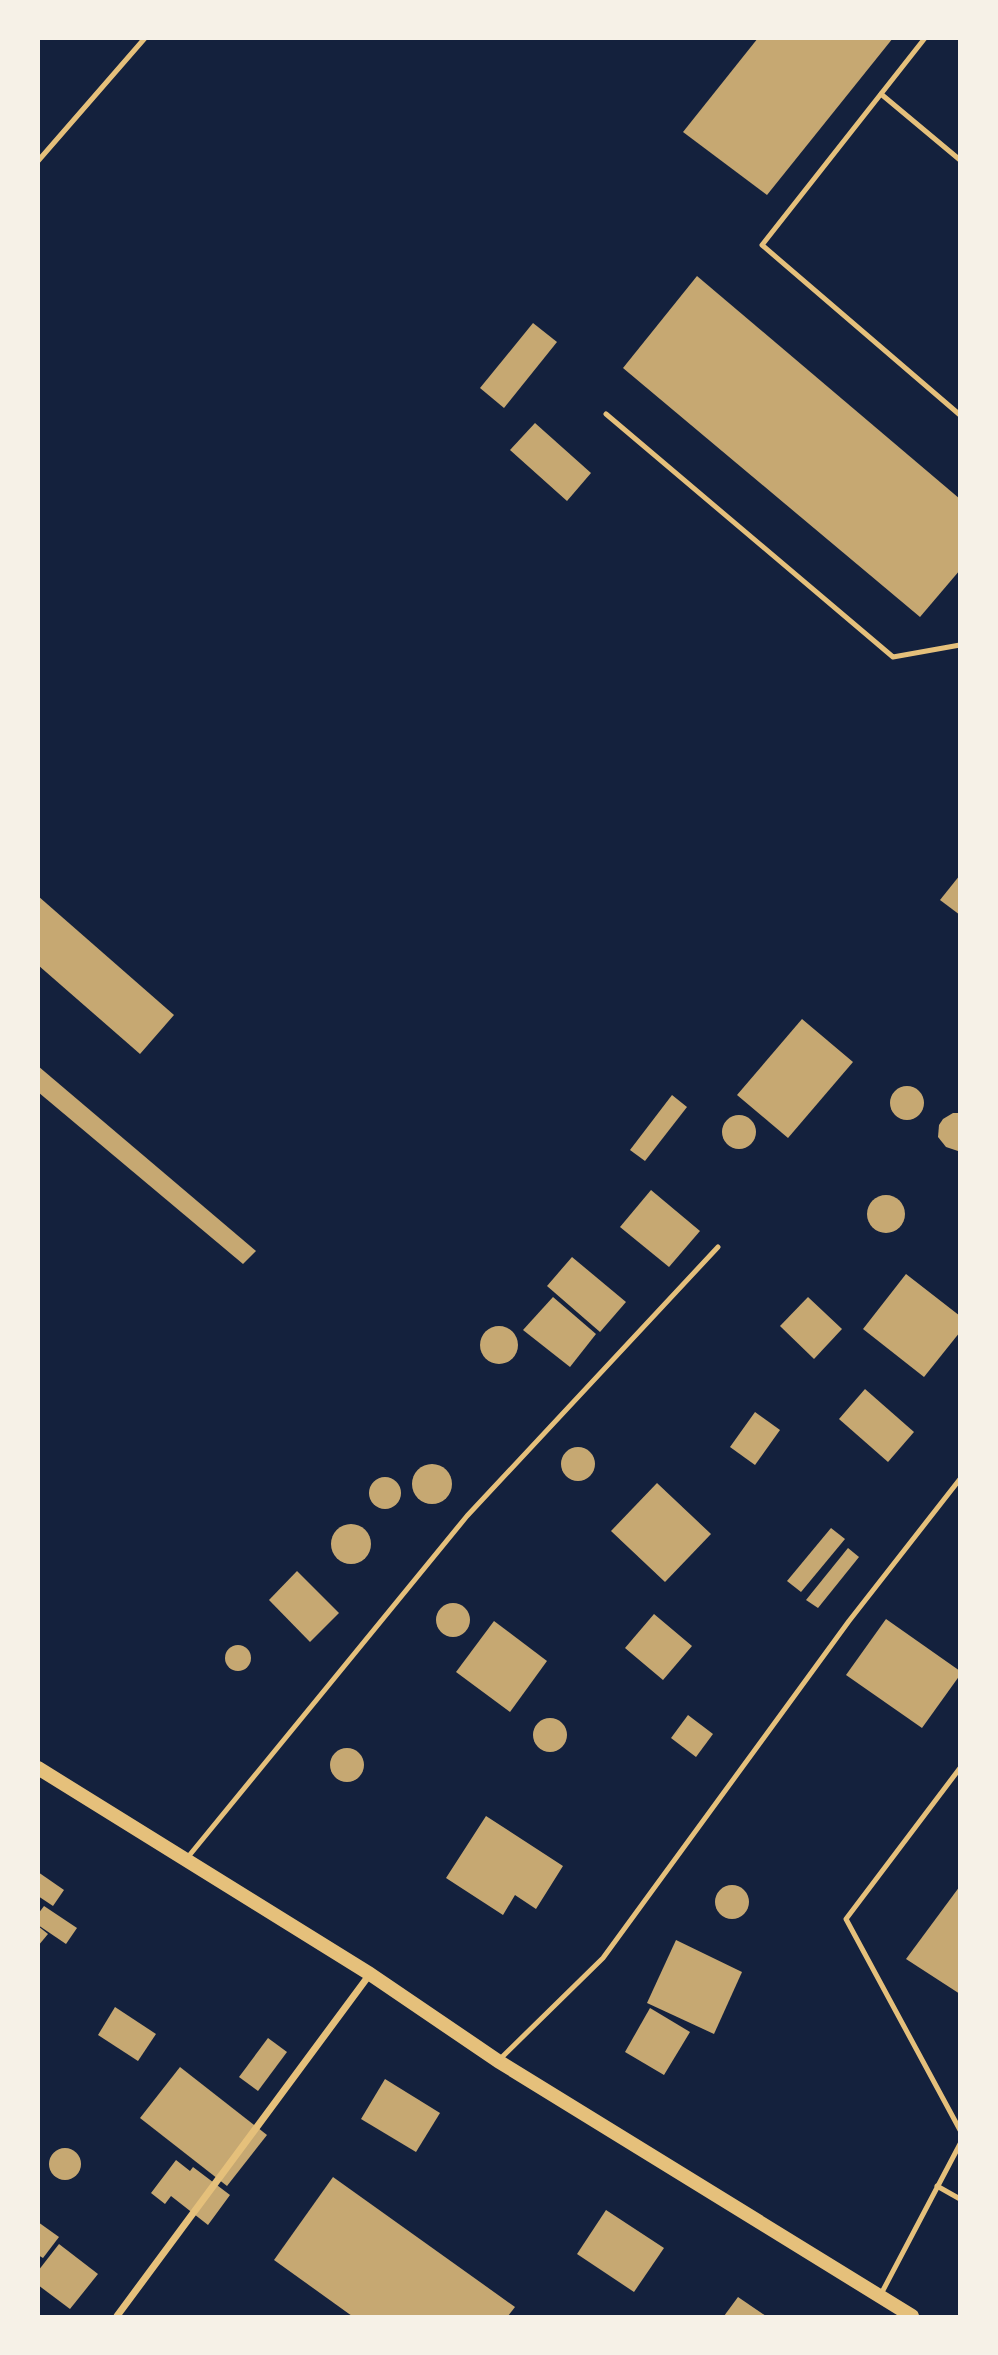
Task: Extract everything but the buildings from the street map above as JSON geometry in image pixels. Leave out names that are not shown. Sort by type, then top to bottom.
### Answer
[{"type":"main road","points":[[38,1768],[370,1974],[498,2061],[912,2316]]},
{"type":"street","points":[[117,2316],[370,1974]]},
{"type":"lane","points":[[38,162],[145,38]]},
{"type":"lane","points":[[925,38],[762,244],[960,415]]},
{"type":"lane","points":[[881,94],[960,160]]},
{"type":"lane","points":[[606,414],[893,657],[960,645]]},
{"type":"lane","points":[[186,1860],[467,1516],[718,1247]]},
{"type":"lane","points":[[498,2061],[603,1958],[849,1621],[960,1479]]},
{"type":"lane","points":[[960,1768],[846,1919],[960,2130]]},
{"type":"lane","points":[[880,2296],[960,2144]]},
{"type":"lane","points":[[937,2186],[960,2199]]}]
